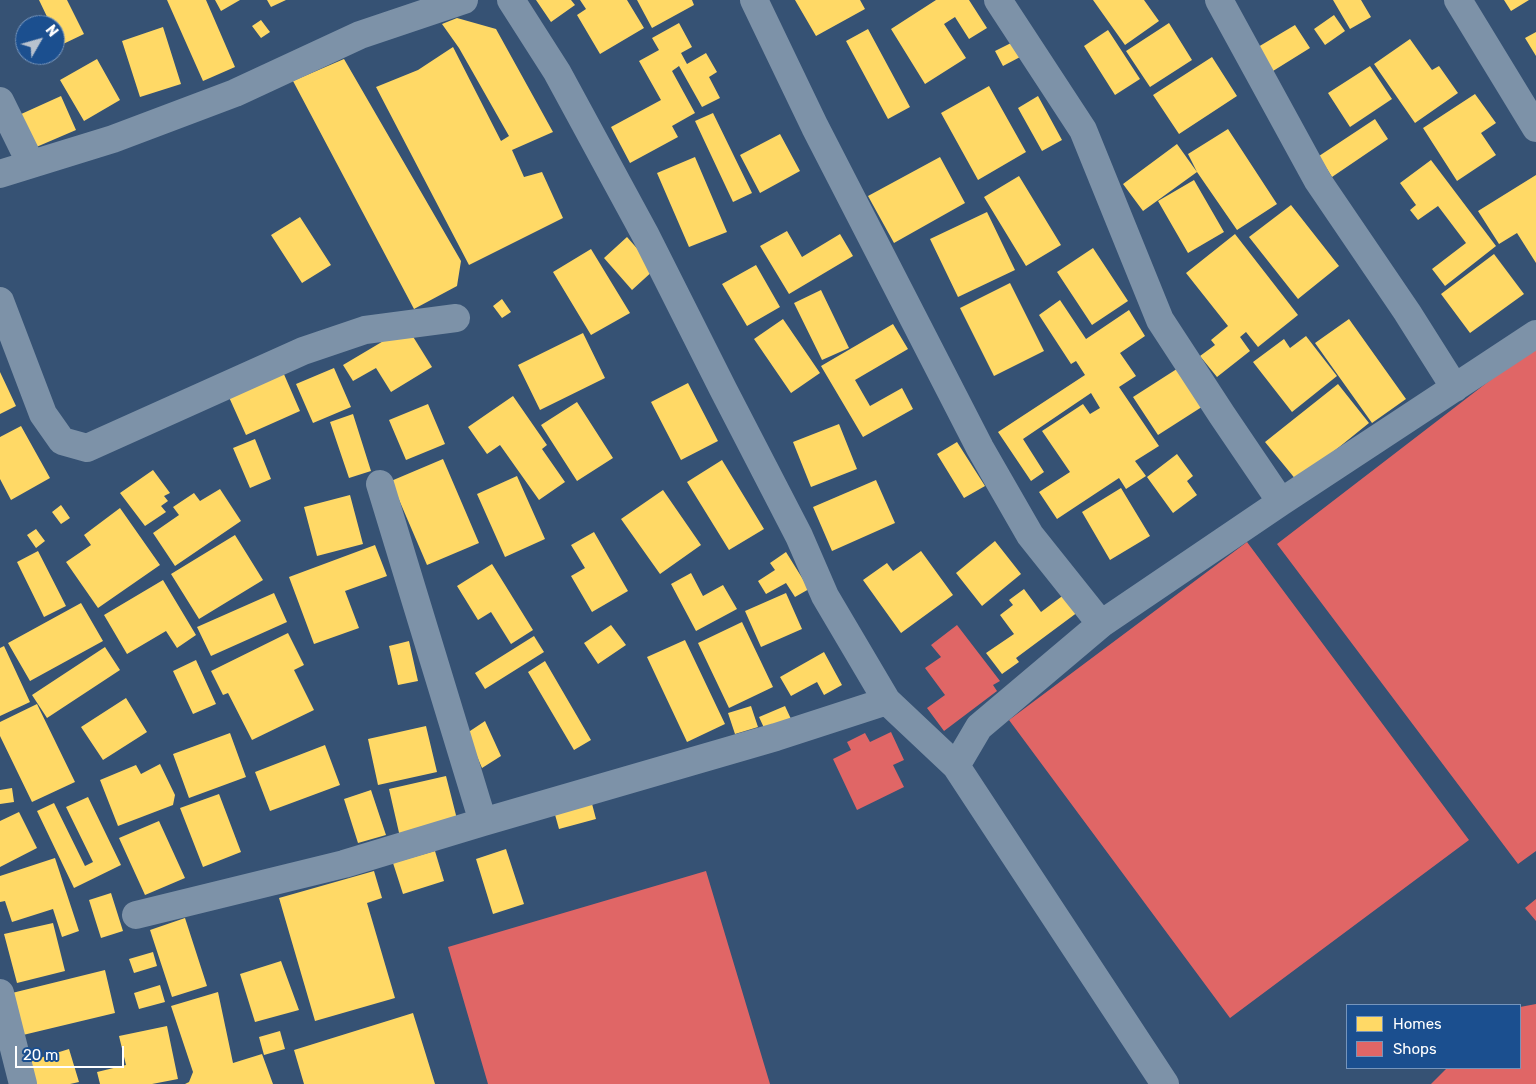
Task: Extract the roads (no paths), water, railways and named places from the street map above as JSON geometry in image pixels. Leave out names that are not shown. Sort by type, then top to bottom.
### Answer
[{"type":"street","points":[[0,174],[113,139],[226,96],[360,35],[464,0]]},
{"type":"street","points":[[511,0],[557,72],[646,236],[799,536],[825,596],[887,701],[956,766],[1165,1084]]},
{"type":"street","points":[[754,0],[815,127],[980,448],[1030,535],[1100,624]]},
{"type":"street","points":[[998,0],[1083,130],[1160,320],[1281,502]]},
{"type":"street","points":[[1220,0],[1318,181],[1407,312],[1455,388]]},
{"type":"street","points":[[1458,0],[1536,128]]},
{"type":"street","points":[[0,101],[31,164]]},
{"type":"street","points":[[0,301],[44,414],[62,441],[87,448],[303,351],[365,330],[456,318]]},
{"type":"street","points":[[956,766],[979,727],[1100,624],[1536,334]]},
{"type":"street","points":[[380,484],[483,822]]},
{"type":"street","points":[[136,915],[344,864],[776,737],[887,701]]},
{"type":"street","points":[[0,993],[23,1084]]}]
